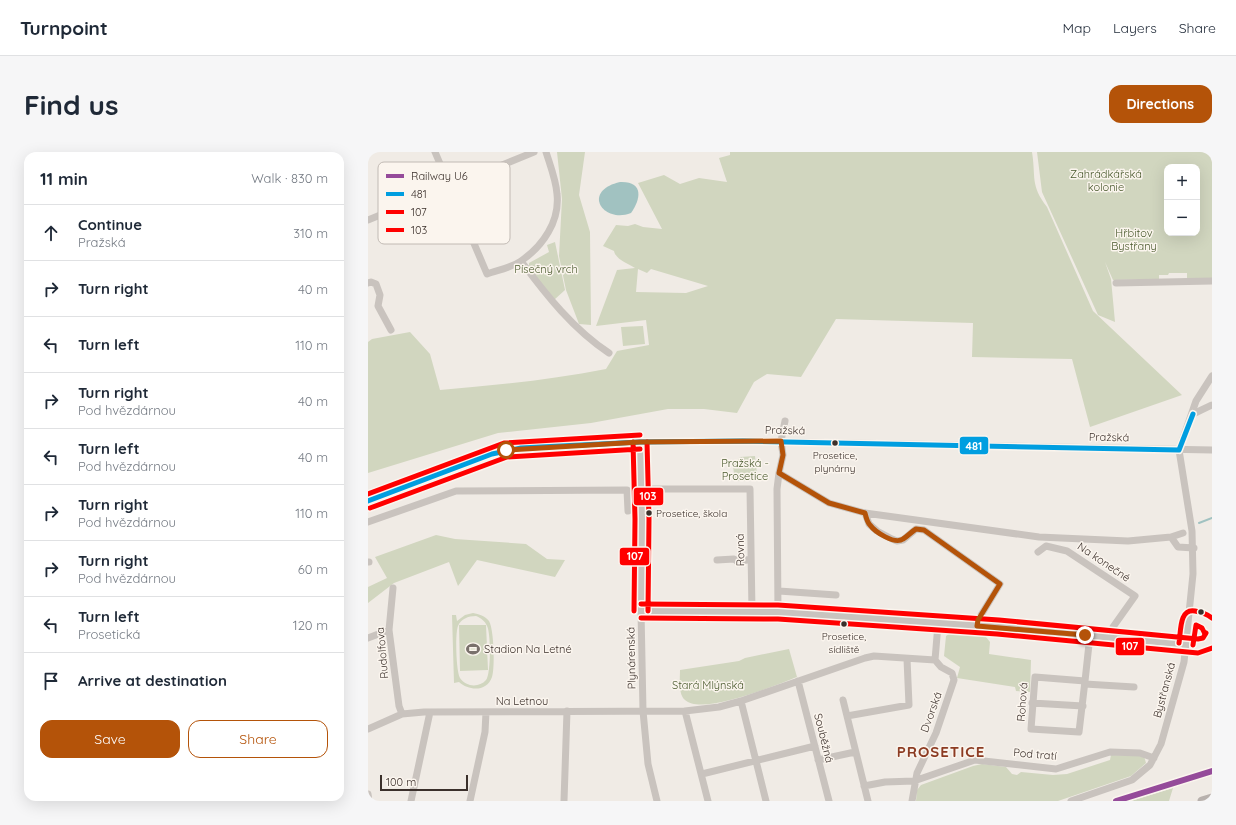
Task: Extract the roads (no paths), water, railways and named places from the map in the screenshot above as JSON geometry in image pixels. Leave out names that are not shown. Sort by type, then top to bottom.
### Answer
[{"type":"main road","points":[[1202,801],[1212,798]]},
{"type":"street","points":[[435,152],[439,162]]},
{"type":"street","points":[[509,162],[534,152]]},
{"type":"street","points":[[474,244],[487,274],[521,261],[533,251],[549,232],[556,212],[557,194],[546,152]]},
{"type":"street","points":[[368,220],[378,216]]},
{"type":"street","points":[[521,261],[554,303],[570,320],[595,344],[609,353]]},
{"type":"street","points":[[1116,283],[1212,281]]},
{"type":"street","points":[[368,284],[371,282],[376,284],[380,295],[378,306],[391,330]]},
{"type":"street","name":"Bystřanská","points":[[1071,801],[1132,780],[1146,770],[1154,758],[1167,724],[1184,662],[1192,588],[1194,548],[1179,450],[1193,414],[1196,401],[1212,376]]},
{"type":"street","points":[[1193,414],[1212,404]]},
{"type":"street","points":[[778,612],[777,489],[783,455],[781,441],[785,421]]},
{"type":"street","name":"Pražská","points":[[368,502],[506,450],[640,442],[781,441],[1212,450]]},
{"type":"street","name":"Plynárenská","points":[[640,442],[642,489],[641,611],[643,711],[648,764],[657,801]]},
{"type":"street","points":[[779,473],[829,503],[865,513],[1039,537],[1128,541],[1171,537],[1184,533]]},
{"type":"street","name":"Rovná","points":[[642,489],[750,489],[752,612]]},
{"type":"street","points":[[368,522],[456,492],[627,490],[628,511]]},
{"type":"street","points":[[865,513],[869,524],[876,531],[897,541],[903,540],[916,529],[924,530],[1000,584],[978,620],[977,626]]},
{"type":"street","points":[[1171,537],[1178,547],[1194,548]]},
{"type":"street","name":"Na konečné","points":[[1038,552],[1046,546],[1068,551],[1135,596],[1113,627],[1112,637]]},
{"type":"street","points":[[717,560],[734,559],[738,562],[751,559]]},
{"type":"street","name":"Rudolfova","points":[[393,588],[389,630],[399,706],[402,714]]},
{"type":"street","points":[[779,591],[836,595]]},
{"type":"street","points":[[641,611],[778,612],[977,626],[1186,644]]},
{"type":"street","points":[[643,711],[685,711],[719,707],[874,656],[935,660],[938,624]]},
{"type":"street","points":[[368,638],[389,630]]},
{"type":"street","name":"Rohová","points":[[1085,683],[1035,677],[1031,729],[1079,732],[1083,706],[1090,635]]},
{"type":"street","points":[[847,716],[909,705],[907,658]]},
{"type":"street","name":"Dvorská","points":[[912,801],[914,781],[936,733],[954,680],[952,673],[941,667],[935,660]]},
{"type":"street","name":"Souběžná","points":[[798,681],[829,801]]},
{"type":"street","points":[[1085,683],[1134,688]]},
{"type":"street","points":[[843,700],[868,801]]},
{"type":"street","points":[[741,701],[766,801]]},
{"type":"street","points":[[1032,703],[1083,706]]},
{"type":"street","points":[[564,801],[567,711]]},
{"type":"street","name":"Na Letnou","points":[[368,729],[402,714],[430,712],[643,711]]},
{"type":"street","points":[[685,711],[708,801]]},
{"type":"street","points":[[411,801],[430,712]]},
{"type":"street","points":[[470,801],[484,732],[486,712]]},
{"type":"street","points":[[702,774],[815,746]]},
{"type":"street","points":[[818,760],[855,752]]},
{"type":"street","name":"Pod tratí","points":[[864,786],[885,782],[914,781],[975,760],[1056,769],[1110,752],[1140,753],[1154,758]]},
{"type":"street","points":[[368,794],[369,801]]},
{"type":"water","points":[[620,182],[628,182],[633,184],[637,188],[638,192],[637,202],[631,213],[621,215],[612,214],[605,210],[600,205],[599,199],[601,192],[608,186]]},
{"type":"waterway","points":[[1199,523],[1212,518]]},
{"type":"rail line","name":"U6","points":[[1116,801],[1212,771]]},
{"type":"place","name":"Prosetice, plynárny","points":[[835,443]]},
{"type":"place","name":"Prosetice, škola","points":[[649,513]]},
{"type":"place","name":"Prosetice, sídliště","points":[[844,624]]},
{"type":"place","name":"Stadion Na Letné","points":[[473,649]]},
{"type":"district","name":"PROSETICE","points":[[941,751]]},
{"type":"park label","name":"Zahrádkářská kolonie","points":[[1106,180]]},
{"type":"park label","name":"Hřbitov Bystřany","points":[[1134,239]]},
{"type":"park label","name":"Písečný vrch","points":[[546,269]]},
{"type":"park label","name":"Pražská - Prosetice","points":[[745,469]]},
{"type":"park label","name":"Stará Mlýnská","points":[[708,685]]}]
